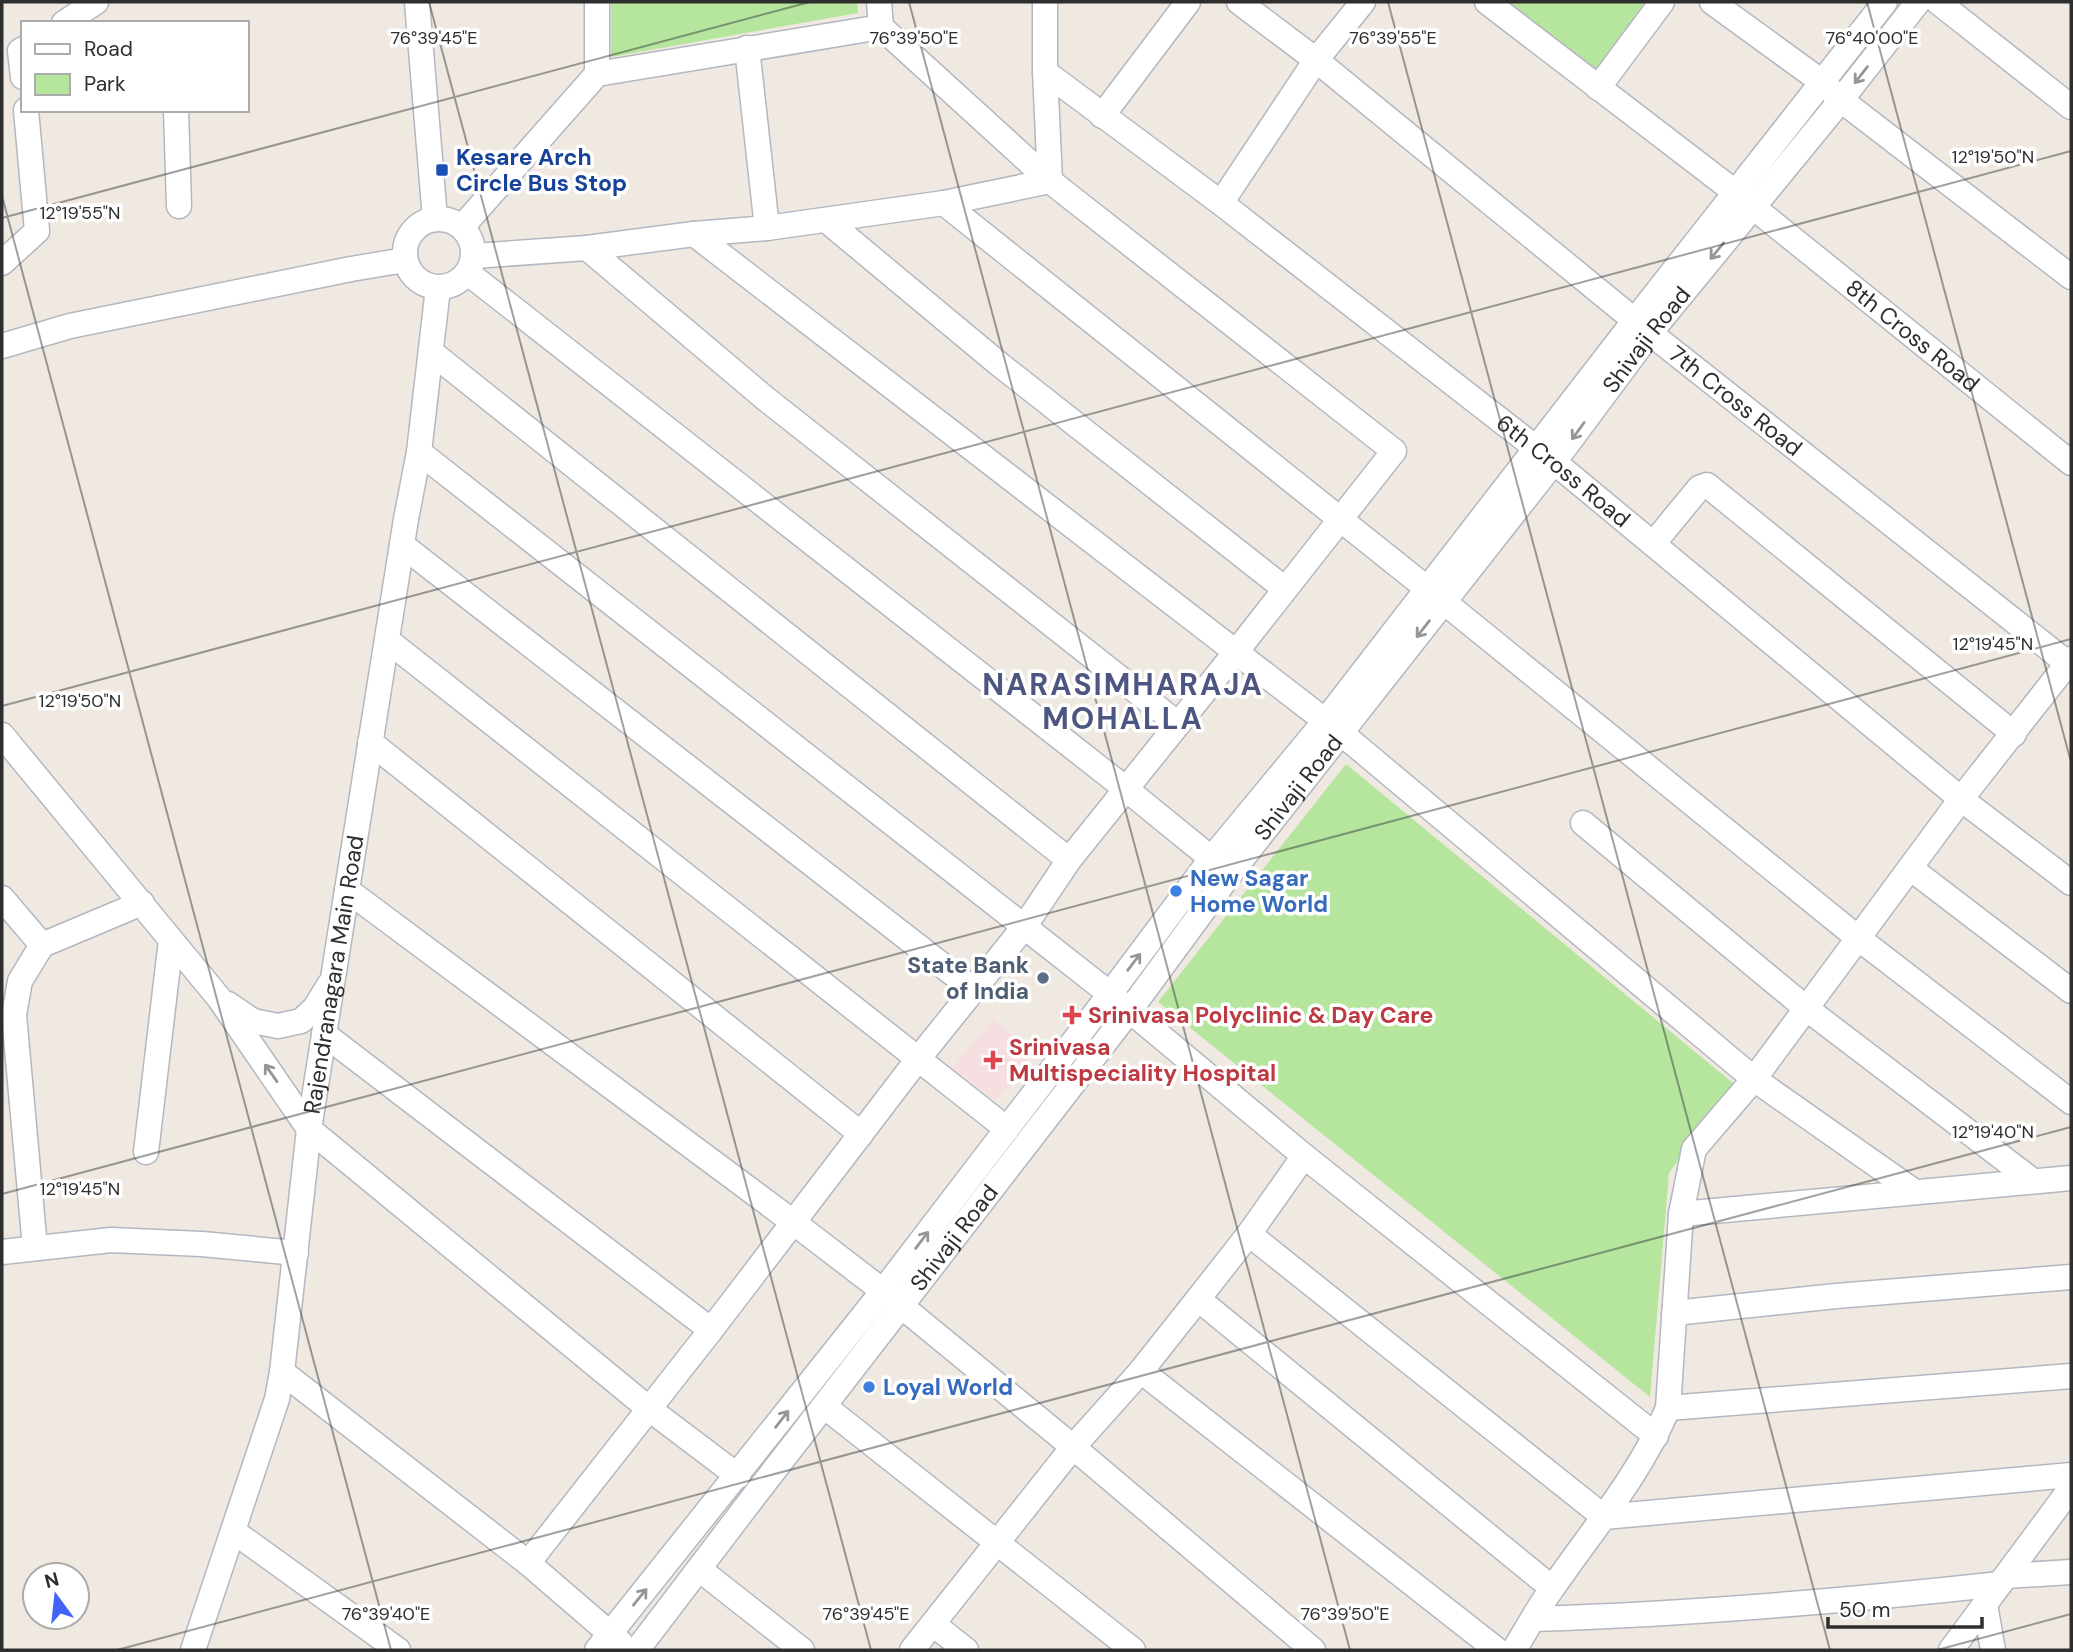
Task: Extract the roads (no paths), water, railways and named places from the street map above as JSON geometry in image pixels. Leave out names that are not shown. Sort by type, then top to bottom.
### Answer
[{"type":"street","points":[[67,21],[96,2]]},
{"type":"street","points":[[417,2],[435,219]]},
{"type":"street","points":[[597,2],[597,74]]},
{"type":"street","points":[[528,1563],[918,1059],[1024,927],[1069,860],[1394,451],[1050,181],[881,27],[879,2]]},
{"type":"street","points":[[1045,2],[1050,181]]},
{"type":"street","points":[[1102,116],[1188,2]]},
{"type":"street","name":"7th Cross Road","points":[[1239,2],[1316,60],[1642,327],[2070,662]]},
{"type":"street","points":[[1221,204],[1316,60],[1363,2]]},
{"type":"street","name":"8th Cross Road","points":[[1487,2],[1744,200],[2071,463]]},
{"type":"street","points":[[1598,88],[1661,2]]},
{"type":"street","points":[[1712,2],[1822,82],[1841,100],[2071,277]]},
{"type":"street","points":[[1744,200],[1822,82],[1885,2]]},
{"type":"street","name":"Shivaji Road","points":[[638,1650],[824,1406],[892,1299],[1130,1010],[1221,866],[1436,596],[1642,327],[1744,200],[1841,100],[1918,2]]},
{"type":"street","points":[[1938,2],[2071,107]]},
{"type":"street","points":[[461,227],[597,74],[881,27]]},
{"type":"street","points":[[747,48],[767,228]]},
{"type":"street","name":"6th Cross Road","points":[[1045,72],[1221,204],[1545,455],[1961,799],[2071,883]]},
{"type":"street","points":[[2,263],[37,231],[26,112]]},
{"type":"street","points":[[176,112],[179,206]]},
{"type":"street","points":[[471,265],[944,203],[1050,181]]},
{"type":"street","points":[[944,203],[1858,938],[2071,1102]]},
{"type":"street","points":[[435,219],[447,219],[461,227],[472,240],[471,265],[460,281],[438,288],[416,279],[405,260],[408,237],[415,228],[435,219]]},
{"type":"street","points":[[826,220],[999,364],[1285,589]]},
{"type":"street","points":[[694,234],[1333,727],[1755,1079],[1915,1192]]},
{"type":"street","points":[[587,248],[776,407],[1178,724]]},
{"type":"street","points":[[2,346],[71,326],[405,260]]},
{"type":"street","points":[[471,265],[1221,866],[1110,994],[1007,1129],[892,1299],[738,1476],[604,1642]]},
{"type":"street","name":"Rajendranagara Main Road","points":[[193,1650],[277,1399],[282,1372],[309,1129],[419,452],[438,288]]},
{"type":"street","points":[[430,352],[1069,860]]},
{"type":"street","points":[[419,452],[1110,994],[1304,1156],[1656,1436]]},
{"type":"street","points":[[1653,544],[1699,488],[1707,485],[2014,734]]},
{"type":"street","points":[[402,545],[974,990]]},
{"type":"street","points":[[387,640],[1007,1129]]},
{"type":"street","points":[[1514,1650],[1552,1588],[1604,1517],[1656,1436],[1668,1408],[1681,1214],[1695,1149],[1755,1079],[1961,799],[2070,662]]},
{"type":"street","points":[[2,735],[219,998],[309,1129],[648,1408],[738,1476]]},
{"type":"street","points":[[370,742],[861,1133]]},
{"type":"street","points":[[1583,823],[1807,1009],[2033,1181]]},
{"type":"street","points":[[1909,868],[2071,991]]},
{"type":"street","points":[[347,890],[793,1222],[892,1299],[1073,1447],[1313,1650]]},
{"type":"street","points":[[2,898],[42,945]]},
{"type":"street","points":[[35,1248],[14,1015],[20,981],[42,945],[142,903]]},
{"type":"street","points":[[146,1152],[171,940]]},
{"type":"street","points":[[219,998],[253,1021],[278,1026],[300,1021],[315,1008],[333,979]]},
{"type":"street","points":[[324,1034],[710,1330]]},
{"type":"street","points":[[912,1650],[1073,1447],[1141,1371],[1249,1234],[1304,1156]]},
{"type":"street","points":[[1681,1214],[2071,1178]]},
{"type":"street","points":[[1249,1234],[1604,1517],[2071,1475]]},
{"type":"street","points":[[2,1252],[111,1240],[202,1244],[296,1254]]},
{"type":"street","points":[[1674,1313],[1836,1296],[2071,1277]]},
{"type":"street","points":[[1198,1299],[1552,1588]]},
{"type":"street","points":[[1141,1371],[1497,1650]]},
{"type":"street","points":[[282,1372],[528,1563],[604,1642],[629,1650]]},
{"type":"street","points":[[1668,1408],[2071,1376]]},
{"type":"street","points":[[824,1406],[1133,1650]]},
{"type":"street","points":[[1951,1650],[2071,1489]]},
{"type":"street","points":[[233,1531],[398,1650]]},
{"type":"street","points":[[699,1569],[802,1650]]},
{"type":"street","points":[[1534,1619],[1633,1616],[1997,1588],[2071,1572]]},
{"type":"street","points":[[1993,1650],[1997,1588]]},
{"type":"street","points":[[933,1624],[966,1650]]},
{"type":"place","name":"Kesare Arch Circle Bus Stop","points":[[442,170]]},
{"type":"place","name":"New Sagar Home World","points":[[1176,891]]},
{"type":"place","name":"State Bank of India","points":[[1043,978]]},
{"type":"place","name":"Srinivasa Polyclinic & Day Care","points":[[1072,1015]]},
{"type":"place","name":"Srinivasa Multispeciality Hospital","points":[[993,1060]]},
{"type":"place","name":"Loyal World","points":[[869,1387]]},
{"type":"district","name":"NARASIMHARAJA MOHALLA","points":[[1123,701]]}]
